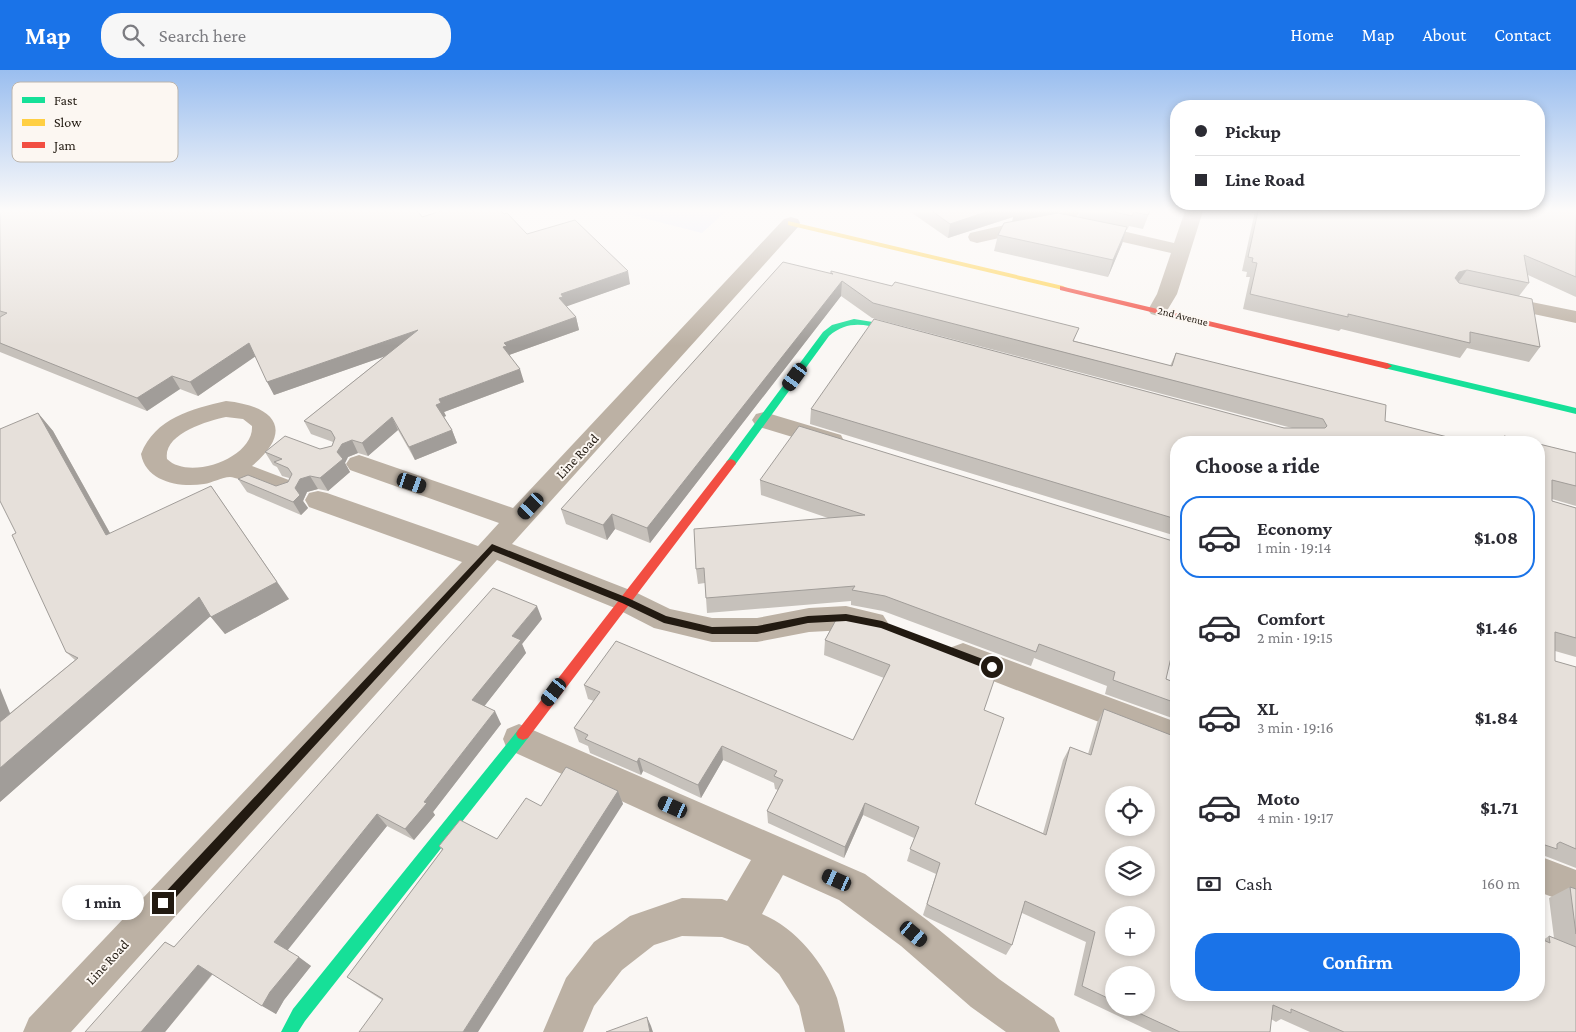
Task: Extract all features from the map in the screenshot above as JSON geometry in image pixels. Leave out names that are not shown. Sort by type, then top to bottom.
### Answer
[{"type":"street","name":"Line Road","points":[[43,1032],[762,256]]},
{"type":"street","name":"2nd Avenue","points":[[949,256],[1158,310],[1576,411]]},
{"type":"street","points":[[1158,310],[1167,294],[1180,256]]},
{"type":"street","points":[[1476,296],[1576,317]]},
{"type":"street","points":[[289,1032],[299,1015],[519,738],[764,420],[826,334],[836,324],[847,322],[862,323],[919,338]]},
{"type":"street","points":[[230,468],[255,450],[262,440],[274,432],[251,412],[226,409],[202,414],[184,422],[166,434],[155,454],[156,463],[159,467],[174,476],[190,478],[230,468],[285,488]]},
{"type":"street","points":[[764,420],[858,449]]},
{"type":"street","points":[[359,464],[518,520]]},
{"type":"street","points":[[318,500],[487,553],[625,600],[664,620],[712,630],[757,630],[808,620],[846,618],[882,625],[900,632]]},
{"type":"street","points":[[937,646],[1170,734]]},
{"type":"street","points":[[519,738],[852,887],[914,934],[985,994],[1040,1032]]},
{"type":"street","points":[[736,923],[776,853]]},
{"type":"street","points":[[1545,876],[1576,888]]},
{"type":"street","points":[[563,1032],[580,992],[608,956],[643,930],[682,917],[722,918],[760,932],[793,960],[817,999],[825,1032]]},
{"type":"building","points":[[0,256],[612,256],[628,271],[561,294],[563,297],[559,298],[576,317],[504,343],[507,346],[503,347],[520,369],[439,399],[441,403],[436,405],[452,430],[409,447],[392,417],[362,443],[352,440],[342,444],[337,452],[343,459],[320,478],[310,476],[300,479],[295,488],[300,495],[293,502],[238,479],[248,475],[276,486],[288,482],[292,474],[288,468],[274,462],[282,459],[265,452],[285,436],[320,449],[332,446],[335,438],[331,431],[304,421],[418,330],[267,382],[249,343],[190,382],[172,376],[137,398],[0,343],[0,317],[7,313],[0,311]]},
{"type":"building","points":[[1094,256],[1115,256],[1113,260]]},
{"type":"building","points":[[1524,256],[1529,283],[1467,270],[1459,272],[1455,278],[1459,283],[1532,299],[1540,347],[1470,332],[1470,343],[1348,314],[1348,317],[1250,294],[1257,263],[1252,262],[1253,258],[1248,257]]},
{"type":"building","points":[[1526,256],[1576,256],[1576,277]]},
{"type":"building","points":[[783,262],[833,274],[831,271],[892,286],[895,282],[1079,328],[1073,341],[1172,366],[1176,353],[1386,405],[1385,421],[1444,436],[1170,436],[1170,517],[811,409],[874,319],[1284,428],[1325,428],[1327,426],[1323,419],[873,303],[842,281],[647,528],[612,514],[603,525],[561,509]]},
{"type":"building","points":[[38,413],[106,535],[211,486],[277,582],[211,617],[199,597],[0,768],[0,722],[78,658],[66,652],[12,535],[16,533],[0,501],[0,429]]},
{"type":"building","points":[[799,426],[1170,540],[1170,662],[1166,679],[1170,681],[1170,701],[1113,680],[1115,672],[1039,644],[1036,652],[885,596],[852,590],[855,586],[706,598],[704,568],[696,569],[694,529],[865,515],[760,480]]},
{"type":"building","points":[[1545,445],[1576,453],[1576,486],[1552,480],[1552,501],[1576,508],[1576,638],[1555,632],[1555,661],[1576,667],[1576,849],[1560,842],[1557,844],[1557,849],[1545,845]]},
{"type":"building","points":[[493,588],[537,606],[512,636],[521,640],[472,700],[495,711],[424,802],[427,803],[405,829],[377,814],[274,942],[299,957],[270,992],[262,1006],[198,965],[141,1032],[85,1032],[165,942],[174,947]]},
{"type":"building","points":[[847,617],[880,623],[998,669],[984,710],[1004,718],[975,804],[1046,835],[1070,747],[1091,755],[1104,709],[1170,735],[1170,1001],[1545,1001],[1545,941],[1550,943],[1549,936],[1576,947],[1576,1032],[1344,1032],[1291,1009],[1291,1013],[1273,1005],[1270,1032],[1180,1032],[1145,1016],[1155,1016],[1155,966],[1105,966],[1105,997],[1082,986],[1095,932],[1025,901],[1012,945],[927,904],[940,863],[910,849],[919,827],[865,803],[845,847],[767,811],[783,780],[774,776],[777,771],[722,746],[698,785],[639,758],[637,762],[585,739],[588,735],[574,728],[600,692],[584,685],[616,641],[853,740],[890,665],[825,640],[837,618]]},
{"type":"building","points":[[566,767],[618,791],[463,1032],[359,1032],[383,999],[347,977],[443,849],[439,846],[460,820],[497,839],[526,798],[541,806]]},
{"type":"building","points":[[1570,887],[1576,889],[1576,934]]},
{"type":"building","points":[[647,1017],[650,1032],[606,1032]]},
{"type":"traffic: fast","points":[[731,463],[826,334],[835,327],[844,323],[865,323],[907,335]]},
{"type":"traffic: fast","points":[[1387,366],[1576,411]]},
{"type":"traffic: fast","points":[[289,1032],[299,1015],[523,734]]},
{"type":"traffic: slow","points":[[929,256],[1063,288]]},
{"type":"traffic: jam","points":[[1063,288],[1387,366]]},
{"type":"traffic: jam","points":[[523,734],[731,463]]},
{"type":"route","points":[[163,903],[492,547],[625,600],[664,620],[712,630],[757,630],[808,620],[846,618],[882,625],[992,667]]}]
